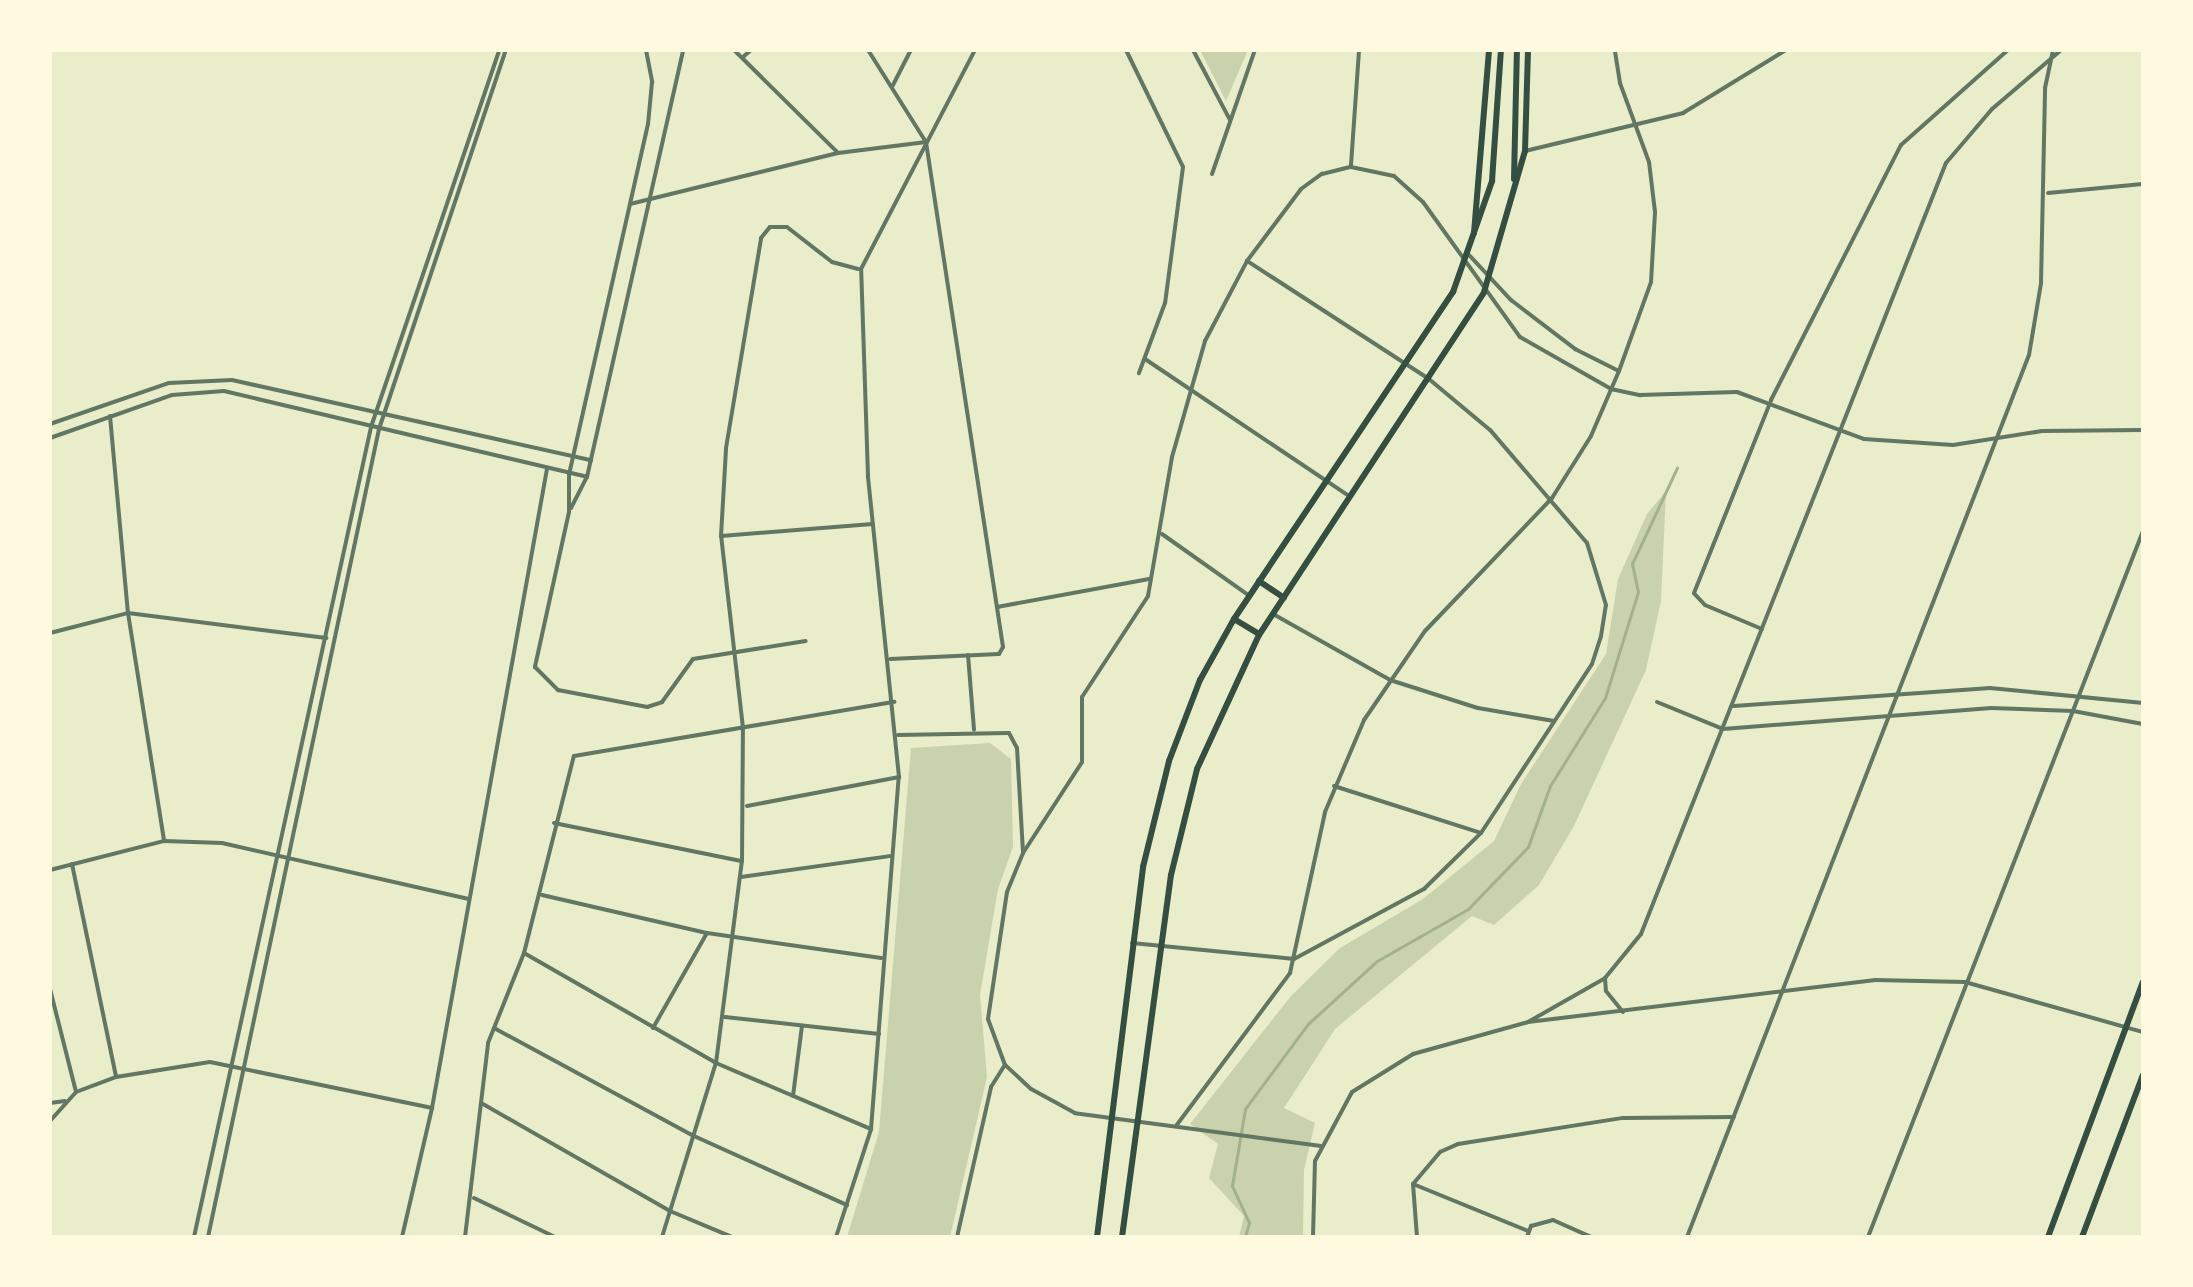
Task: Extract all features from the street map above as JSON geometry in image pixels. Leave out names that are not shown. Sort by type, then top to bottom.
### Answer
[{"type":"main road","points":[[1473,244],[1489,50]]},
{"type":"main road","points":[[1097,1237],[1132,943],[1168,762],[1200,680],[1234,619],[1406,365],[1464,266],[1492,181],[1501,50]]},
{"type":"main road","points":[[1515,185],[1517,50]]},
{"type":"main road","points":[[1122,1237],[1160,946],[1197,769],[1260,635],[1484,292],[1525,151],[1528,50]]},
{"type":"main road","points":[[1259,581],[1284,598]]},
{"type":"main road","points":[[1234,619],[1260,635]]},
{"type":"main road","points":[[2048,1237],[2143,982]]},
{"type":"main road","points":[[2082,1237],[2143,1075]]},
{"type":"street","points":[[194,1237],[371,426],[503,50]]},
{"type":"street","points":[[208,1237],[379,429],[503,50]]},
{"type":"street","points":[[646,50],[652,95],[572,456],[569,512],[536,667],[558,690],[648,707],[662,702],[693,658],[806,641]]},
{"type":"street","points":[[569,512],[587,478],[683,50]]},
{"type":"street","points":[[734,50],[838,153]]},
{"type":"street","points":[[743,58],[751,50]]},
{"type":"street","points":[[868,50],[926,142],[1003,652],[890,659]]},
{"type":"street","points":[[893,85],[912,50]]},
{"type":"street","points":[[836,1237],[870,1130],[881,958],[899,776],[898,736],[873,524],[860,269],[975,50]]},
{"type":"street","points":[[1126,50],[1183,167],[1165,303],[1139,373]]},
{"type":"street","points":[[1194,50],[1230,120]]},
{"type":"street","points":[[1212,174],[1255,50]]},
{"type":"street","points":[[1351,167],[1359,50]]},
{"type":"street","points":[[1176,1126],[1283,987],[1294,959],[1334,786],[1390,680],[1425,631],[1552,498],[1619,371],[1651,282],[1655,212],[1615,50]]},
{"type":"street","points":[[1525,151],[1637,128],[1684,113],[1786,50]]},
{"type":"street","points":[[1762,629],[1705,605],[1694,594],[1771,400],[1901,145],[2008,50]]},
{"type":"street","points":[[1687,1237],[2000,439],[2029,355],[2048,193],[2045,98],[2053,50]]},
{"type":"street","points":[[1528,1022],[1605,978],[1648,920],[1946,163],[1992,109],[2061,50]]},
{"type":"street","points":[[630,204],[838,153],[926,142]]},
{"type":"street","points":[[641,150],[658,154]]},
{"type":"street","points":[[1320,1146],[1113,1120],[1052,1104],[1006,1065],[988,1019],[988,987],[1007,892],[1023,853],[1073,782],[1086,740],[1082,697],[1144,607],[1162,534],[1188,387],[1247,261],[1301,190],[1322,174],[1351,167],[1394,176],[1410,188],[1520,337],[1611,389],[1640,396],[1737,392],[1771,400],[1864,439],[1953,445],[2042,431],[2143,430]]},
{"type":"street","points":[[2048,193],[2143,184]]},
{"type":"street","points":[[662,1237],[716,1062],[742,861],[747,806],[743,728],[720,536],[726,448],[764,232],[786,227],[832,262],[860,269]]},
{"type":"street","points":[[1469,255],[1511,300],[1575,349],[1619,371]]},
{"type":"street","points":[[1132,943],[1294,959],[1424,889],[1482,833],[1592,664],[1606,604],[1587,544],[1552,498],[1490,430],[1429,379],[1247,261]]},
{"type":"street","points":[[1145,359],[1351,498]]},
{"type":"street","points":[[50,424],[169,383],[267,384],[383,415],[591,460]]},
{"type":"street","points":[[50,438],[172,395],[224,391],[587,478]]},
{"type":"street","points":[[110,416],[128,613],[164,840]]},
{"type":"street","points":[[402,1237],[432,1108],[547,468]]},
{"type":"street","points":[[720,536],[873,524]]},
{"type":"street","points":[[1868,1237],[2143,532]]},
{"type":"street","points":[[1162,534],[1249,595]]},
{"type":"street","points":[[997,607],[1152,579]]},
{"type":"street","points":[[50,633],[128,613],[326,638]]},
{"type":"street","points":[[1273,614],[1390,680],[1478,708],[1554,721]]},
{"type":"street","points":[[968,654],[974,731]]},
{"type":"street","points":[[1732,706],[1990,688],[2080,692],[2143,703]]},
{"type":"street","points":[[465,1237],[474,1198],[484,1063],[524,953],[541,894],[554,823],[579,753],[894,702]]},
{"type":"street","points":[[1658,702],[1724,728],[1888,720],[1991,708],[2073,711],[2143,724]]},
{"type":"street","points":[[898,736],[1004,730],[1012,736],[1023,853]]},
{"type":"street","points":[[747,806],[899,776]]},
{"type":"street","points":[[1334,786],[1482,833]]},
{"type":"street","points":[[554,823],[742,861]]},
{"type":"street","points":[[50,870],[164,840],[278,854],[469,900]]},
{"type":"street","points":[[740,878],[890,856]]},
{"type":"street","points":[[72,864],[116,1077]]},
{"type":"street","points":[[541,894],[732,938],[881,958]]},
{"type":"street","points":[[653,1028],[707,933]]},
{"type":"street","points":[[524,953],[716,1062],[870,1130]]},
{"type":"street","points":[[1605,978],[1606,991],[1623,1012]]},
{"type":"street","points":[[1314,1237],[1312,1183],[1320,1146],[1352,1092],[1388,1067],[1528,1022],[1874,980],[1965,982],[2143,1032]]},
{"type":"street","points":[[50,989],[76,1092]]},
{"type":"street","points":[[724,1017],[879,1034]]},
{"type":"street","points":[[792,1098],[802,1026]]},
{"type":"street","points":[[494,1028],[694,1136],[847,1205]]},
{"type":"street","points":[[50,1121],[76,1092],[116,1077],[210,1062],[432,1108]]},
{"type":"street","points":[[957,1237],[992,1087],[1006,1065]]},
{"type":"street","points":[[50,1103],[64,1101]]},
{"type":"street","points":[[483,1104],[670,1212],[732,1237]]},
{"type":"street","points":[[1417,1237],[1413,1184],[1440,1152],[1506,1134],[1623,1118],[1734,1117]]},
{"type":"street","points":[[1413,1184],[1527,1234],[1553,1220],[1591,1237]]},
{"type":"street","points":[[474,1198],[555,1237]]},
{"type":"green space","points":[[1200,50],[1248,50],[1226,101]]},
{"type":"green space","points":[[1666,491],[1661,601],[1646,670],[1574,826],[1539,885],[1494,925],[1472,916],[1335,1029],[1284,1108],[1315,1123],[1304,1170],[1303,1237],[1239,1237],[1244,1216],[1209,1178],[1218,1144],[1190,1124],[1291,996],[1340,948],[1423,899],[1494,841],[1521,784],[1606,654],[1618,579],[1647,514]]},
{"type":"green space","points":[[990,743],[1011,759],[1013,847],[998,889],[980,995],[987,1077],[950,1237],[847,1237],[879,1132],[911,748]]},
{"type":"waterway","points":[[1245,1237],[1249,1223],[1232,1186],[1245,1109],[1308,1024],[1377,961],[1468,909],[1528,847],[1550,786],[1605,698],[1638,592],[1632,564],[1677,468]]}]
